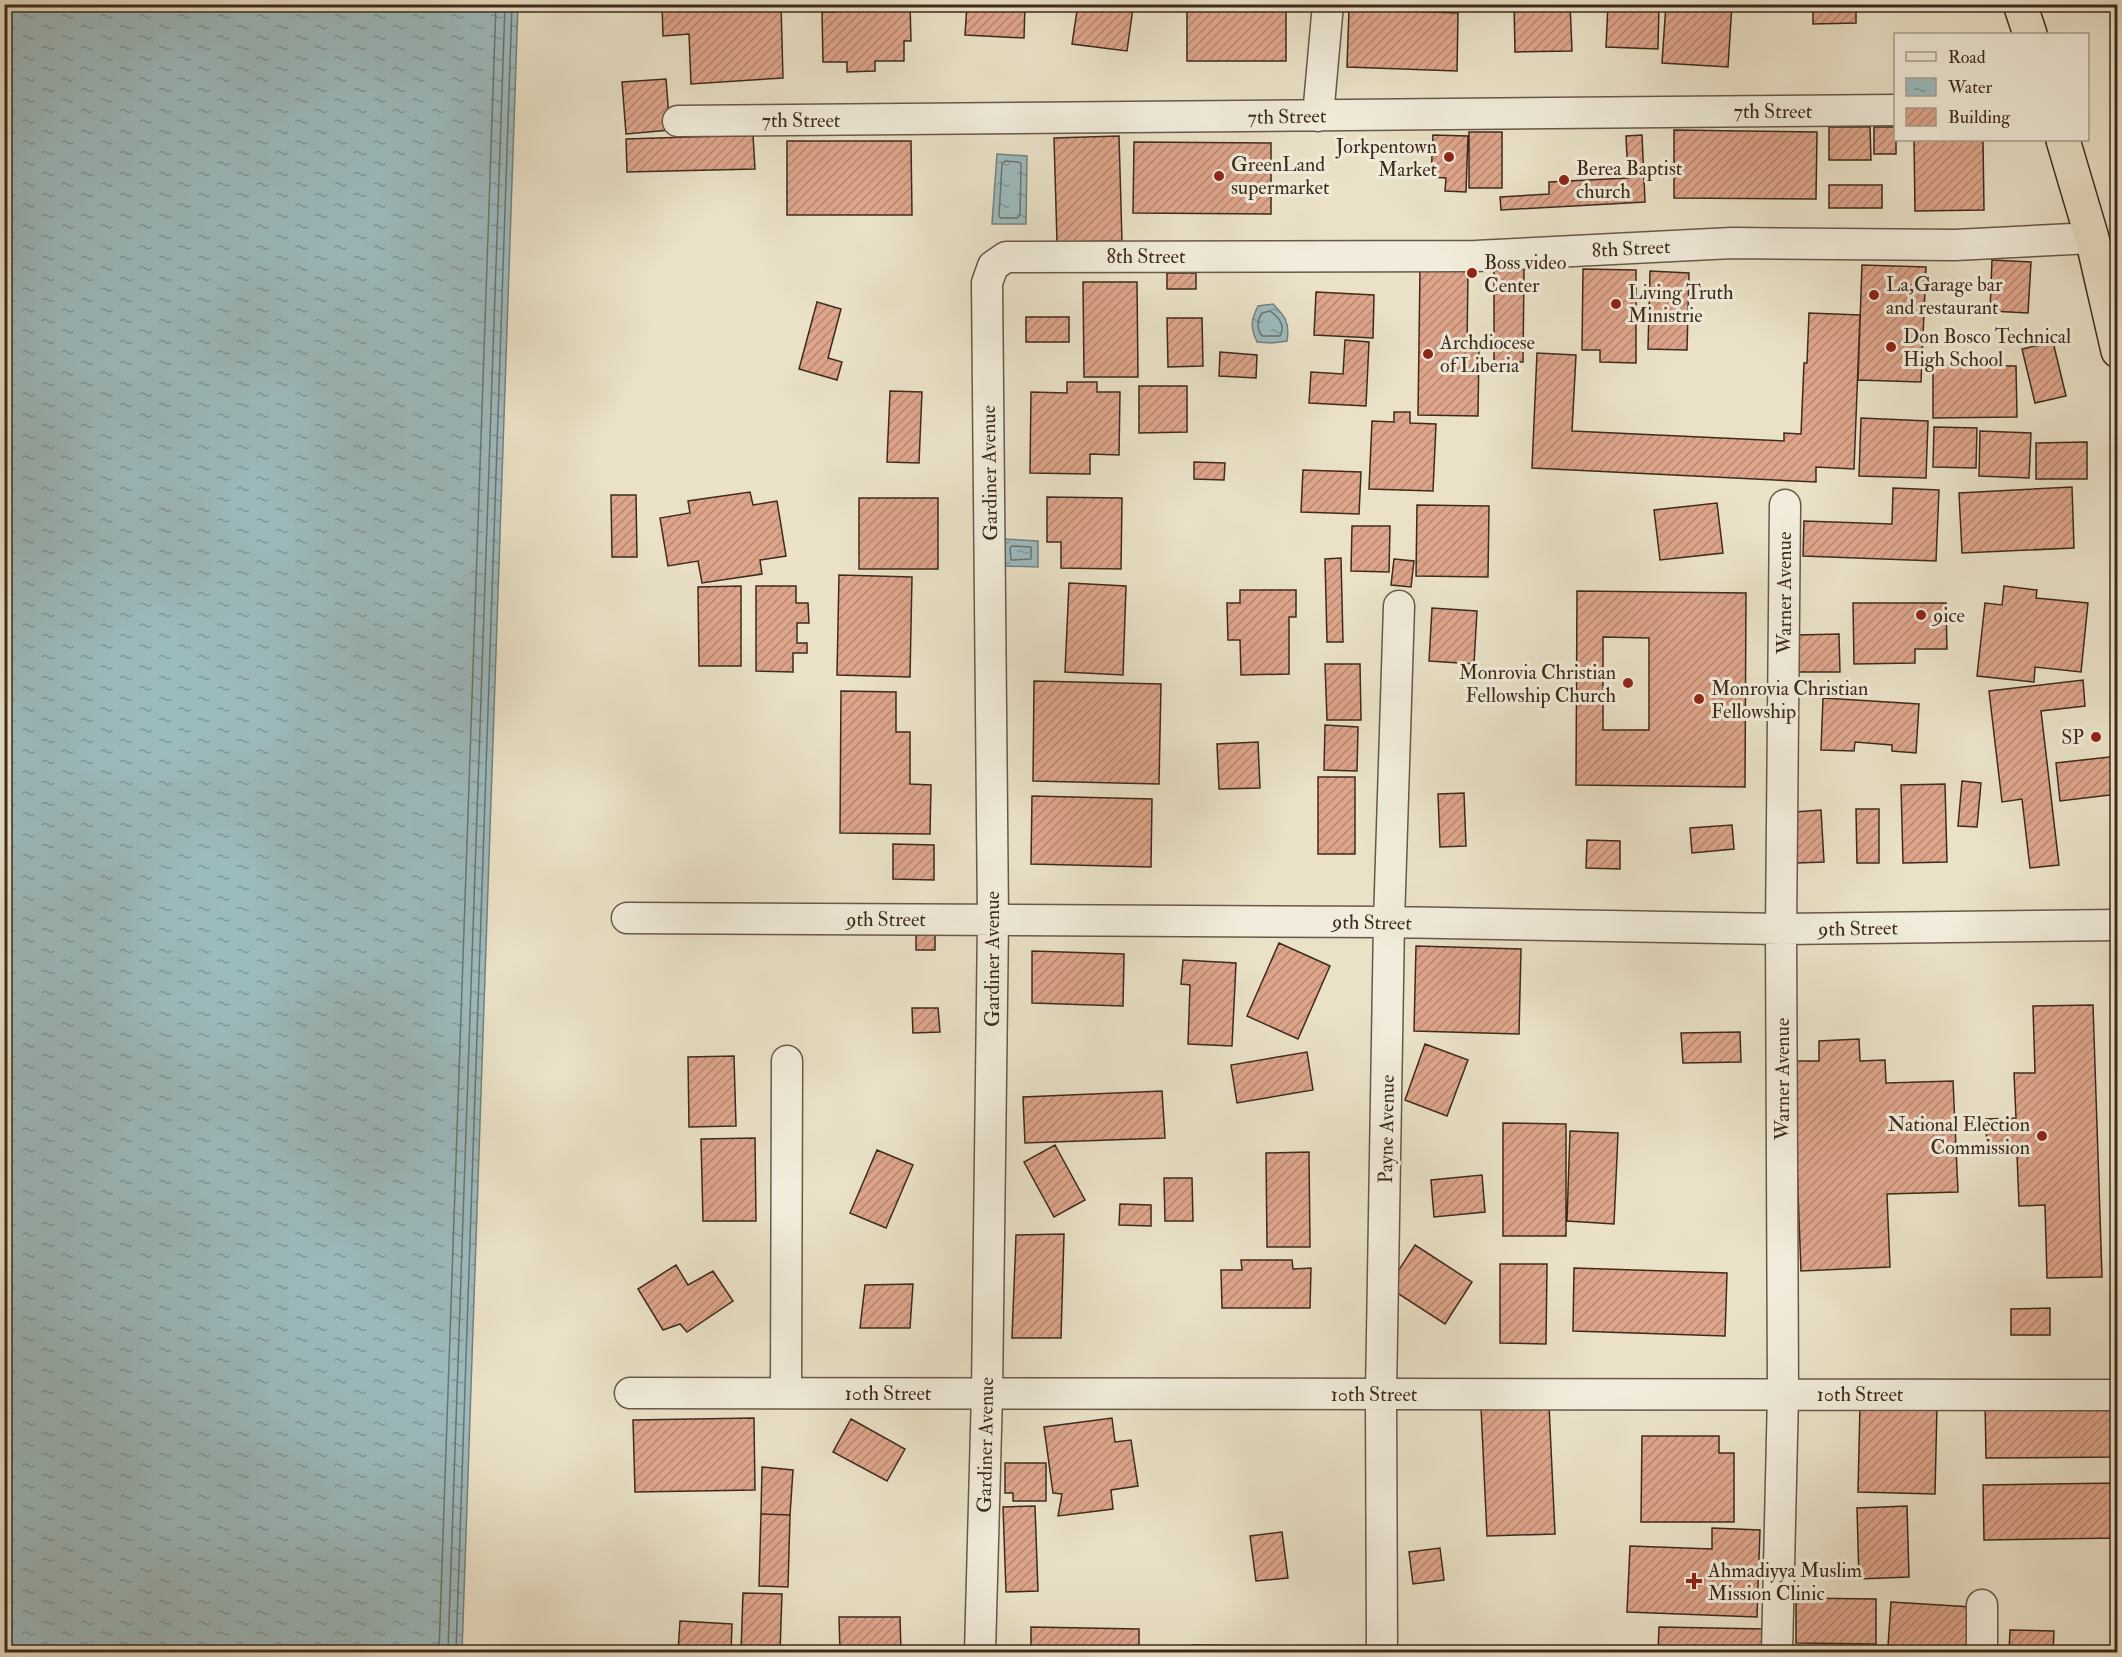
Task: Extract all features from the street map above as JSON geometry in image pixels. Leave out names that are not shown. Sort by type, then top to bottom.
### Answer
[{"type":"highway","points":[[2020,4],[2030,33]]},
{"type":"highway","points":[[2063,141],[2092,238],[2118,351]]},
{"type":"street","points":[[1318,116],[1328,4]]},
{"type":"street","name":"7th Street","points":[[678,121],[1894,110]]},
{"type":"street","name":"8th Street","points":[[993,266],[1006,257],[1476,256],[1732,243],[1955,245],[2092,238]]},
{"type":"street","name":"Gardiner Avenue","points":[[980,1653],[987,1394],[993,920],[987,283],[993,266]]},
{"type":"street","name":"Warner Avenue","points":[[1777,1653],[1783,1394],[1781,929],[1785,505]]},
{"type":"street","name":"Payne Avenue","points":[[1382,1653],[1381,1394],[1389,922],[1399,606]]},
{"type":"street","name":"9th Street","points":[[627,918],[1389,922],[1781,929],[2118,926]]},
{"type":"street","points":[[786,1393],[787,1061]]},
{"type":"street","name":"10th Street","points":[[630,1393],[2118,1395]]},
{"type":"street","points":[[1982,1605],[1982,1653]]},
{"type":"water","points":[[5,4],[518,5],[462,1652],[5,1652]]},
{"type":"water","points":[[997,154],[1027,156],[1026,224],[992,224]]},
{"type":"water","points":[[1273,304],[1286,320],[1287,341],[1257,342],[1252,328],[1258,306]]},
{"type":"water","points":[[1004,539],[1038,541],[1038,567],[1003,566]]},
{"type":"building","points":[[662,4],[781,4],[783,78],[691,84],[689,34],[663,36]]},
{"type":"building","points":[[798,4],[830,4],[830,9],[798,8]]},
{"type":"building","points":[[836,4],[910,4],[911,41],[904,41],[904,61],[875,61],[875,71],[847,72],[847,62],[823,62],[822,12],[836,12]]},
{"type":"building","points":[[967,4],[1025,4],[1024,38],[965,35]]},
{"type":"building","points":[[1078,4],[1106,4],[1133,8],[1127,51],[1072,44]]},
{"type":"building","points":[[1187,4],[1286,4],[1286,61],[1187,61]]},
{"type":"building","points":[[1514,4],[1570,4],[1572,51],[1515,52]]},
{"type":"building","points":[[1608,4],[1659,4],[1658,49],[1606,47]]},
{"type":"building","points":[[1666,4],[1732,4],[1728,67],[1662,63]]},
{"type":"building","points":[[1813,4],[1856,4],[1856,23],[1813,24]]},
{"type":"building","points":[[1349,9],[1458,13],[1457,71],[1347,67]]},
{"type":"building","points":[[666,79],[670,130],[626,134],[622,82]]},
{"type":"building","points":[[1829,127],[1870,127],[1871,160],[1829,160]]},
{"type":"building","points":[[1874,127],[1894,127],[1896,154],[1874,154]]},
{"type":"building","points":[[1674,130],[1817,132],[1816,199],[1674,198]]},
{"type":"building","points":[[1469,132],[1502,132],[1502,188],[1469,188]]},
{"type":"building","points":[[753,135],[755,169],[627,172],[626,139]]},
{"type":"building","name":"Jorkpentown Market","points":[[1433,135],[1468,136],[1466,192],[1445,191],[1446,178],[1431,177]]},
{"type":"building","points":[[1642,135],[1645,202],[1501,210],[1500,197],[1549,194],[1549,182],[1628,178],[1626,136]]},
{"type":"building","points":[[1119,136],[1122,241],[1057,242],[1054,138]]},
{"type":"building","points":[[787,141],[911,141],[912,215],[787,215]]},
{"type":"building","points":[[1914,141],[1983,141],[1984,210],[1915,211]]},
{"type":"building","points":[[1134,142],[1271,143],[1271,214],[1133,213]]},
{"type":"building","points":[[1829,185],[1882,185],[1882,208],[1829,208]]},
{"type":"building","points":[[1992,260],[2031,262],[2028,313],[1990,311]]},
{"type":"building","name":"Don Bosco Technical High School","points":[[1862,265],[1926,267],[1921,382],[1858,380]]},
{"type":"building","points":[[1494,269],[1524,269],[1523,362],[1494,362]]},
{"type":"building","points":[[1583,269],[1636,270],[1636,363],[1600,362],[1600,350],[1582,350]]},
{"type":"building","points":[[1420,270],[1468,271],[1467,346],[1479,346],[1478,416],[1418,415]]},
{"type":"building","points":[[1650,271],[1689,273],[1687,350],[1648,349]]},
{"type":"building","points":[[1167,273],[1196,273],[1196,289],[1167,289]]},
{"type":"building","points":[[1083,282],[1137,282],[1138,377],[1084,377]]},
{"type":"building","points":[[1316,292],[1374,295],[1373,338],[1314,335]]},
{"type":"building","points":[[817,302],[841,309],[828,358],[842,362],[837,380],[799,369]]},
{"type":"building","points":[[1809,313],[1860,315],[1854,469],[1816,467],[1816,482],[1532,468],[1537,353],[1576,355],[1572,431],[1784,441],[1784,433],[1801,434]]},
{"type":"building","points":[[1026,317],[1069,317],[1069,342],[1026,342]]},
{"type":"building","points":[[1167,318],[1202,318],[1203,366],[1168,367]]},
{"type":"building","points":[[1345,340],[1369,342],[1366,406],[1309,403],[1311,372],[1343,374]]},
{"type":"building","points":[[2053,342],[2066,396],[2035,403],[2022,349]]},
{"type":"building","points":[[1220,352],[1257,355],[1256,378],[1219,376]]},
{"type":"building","points":[[1933,365],[2016,366],[2017,417],[1933,418]]},
{"type":"building","points":[[1067,382],[1097,382],[1097,392],[1120,392],[1119,455],[1090,454],[1090,474],[1030,473],[1031,392],[1067,393]]},
{"type":"building","points":[[1139,386],[1187,386],[1187,432],[1139,433]]},
{"type":"building","points":[[890,391],[922,392],[919,463],[887,462]]},
{"type":"building","points":[[1394,412],[1410,412],[1410,423],[1436,424],[1433,491],[1369,489],[1372,421],[1394,422]]},
{"type":"building","points":[[1861,418],[1928,421],[1926,478],[1859,476]]},
{"type":"building","points":[[1934,427],[1977,428],[1976,468],[1933,467]]},
{"type":"building","points":[[1980,431],[2031,433],[2029,478],[1979,476]]},
{"type":"building","points":[[2087,442],[2087,479],[2036,479],[2036,443]]},
{"type":"building","points":[[1194,462],[1225,463],[1224,480],[1194,479]]},
{"type":"building","points":[[1303,470],[1361,472],[1359,514],[1301,512]]},
{"type":"building","points":[[2072,487],[2074,548],[1962,553],[1959,493]]},
{"type":"building","points":[[1893,488],[1939,490],[1936,561],[1803,556],[1804,521],[1892,524]]},
{"type":"building","points":[[750,492],[753,505],[777,501],[786,556],[760,560],[762,574],[702,583],[698,561],[668,566],[660,518],[690,513],[688,501]]},
{"type":"building","points":[[611,495],[636,495],[637,557],[612,557]]},
{"type":"building","points":[[1047,497],[1122,498],[1121,569],[1061,568],[1061,542],[1047,542]]},
{"type":"building","points":[[859,498],[938,498],[938,569],[859,569]]},
{"type":"building","points":[[1717,503],[1723,553],[1660,560],[1654,510]]},
{"type":"building","points":[[1417,505],[1489,506],[1488,577],[1416,576]]},
{"type":"building","points":[[1352,526],[1390,526],[1389,572],[1351,571]]},
{"type":"building","points":[[1341,558],[1343,642],[1327,642],[1325,559]]},
{"type":"building","points":[[1394,559],[1414,561],[1411,587],[1391,585]]},
{"type":"building","points":[[839,575],[912,577],[910,677],[837,675]]},
{"type":"building","points":[[1069,583],[1126,586],[1123,675],[1065,672]]},
{"type":"building","points":[[741,586],[741,666],[699,666],[698,587]]},
{"type":"building","points":[[756,586],[796,586],[796,603],[808,603],[809,623],[797,623],[797,643],[807,643],[807,653],[793,653],[793,672],[756,671]]},
{"type":"building","points":[[2004,586],[2037,590],[2036,598],[2088,603],[2081,672],[2035,667],[2034,682],[1977,676],[1985,603],[2002,605]]},
{"type":"building","points":[[1240,590],[1296,590],[1296,617],[1289,617],[1289,674],[1241,675],[1240,640],[1228,640],[1227,603],[1240,603]]},
{"type":"building","points":[[1577,591],[1746,593],[1745,787],[1576,785]],"holes":[[[1603,637],[1649,638],[1649,730],[1603,730]]]},
{"type":"building","points":[[1853,603],[1946,603],[1947,649],[1915,649],[1915,663],[1854,664]]},
{"type":"building","points":[[1432,608],[1477,611],[1474,664],[1429,661]]},
{"type":"building","points":[[1839,634],[1840,672],[1798,672],[1797,635]]},
{"type":"building","points":[[1325,664],[1360,664],[1361,720],[1327,720]]},
{"type":"building","points":[[2083,680],[2085,706],[2041,711],[2059,865],[2030,868],[2022,799],[2002,802],[1989,691]]},
{"type":"building","points":[[1034,681],[1161,684],[1159,784],[1033,781]]},
{"type":"building","points":[[841,691],[896,692],[896,732],[910,732],[910,784],[931,785],[930,834],[840,833]]},
{"type":"building","points":[[1823,698],[1919,704],[1916,753],[1892,751],[1892,745],[1855,742],[1854,751],[1821,750]]},
{"type":"building","points":[[1325,725],[1358,727],[1357,771],[1324,770]]},
{"type":"building","points":[[1258,742],[1260,788],[1219,789],[1217,744]]},
{"type":"building","points":[[2118,756],[2118,794],[2060,801],[2056,763]]},
{"type":"building","points":[[1318,777],[1355,777],[1355,854],[1318,854]]},
{"type":"building","points":[[1962,781],[1981,783],[1977,827],[1958,826]]},
{"type":"building","points":[[1945,784],[1947,862],[1903,863],[1901,785]]},
{"type":"building","points":[[1464,793],[1466,846],[1440,847],[1438,794]]},
{"type":"building","points":[[1032,796],[1152,799],[1151,867],[1031,864]]},
{"type":"building","points":[[1856,809],[1879,809],[1879,863],[1857,863]]},
{"type":"building","points":[[1821,810],[1824,862],[1797,863],[1795,812]]},
{"type":"building","points":[[1732,825],[1734,849],[1692,853],[1690,828]]},
{"type":"building","points":[[1587,840],[1620,841],[1620,869],[1586,868]]},
{"type":"building","points":[[893,844],[934,845],[934,880],[893,879]]},
{"type":"building","points":[[916,932],[935,932],[935,950],[916,950]]},
{"type":"building","points":[[1279,943],[1330,966],[1298,1039],[1247,1016]]},
{"type":"building","points":[[1416,946],[1521,949],[1519,1034],[1414,1031]]},
{"type":"building","points":[[1032,951],[1124,954],[1123,1006],[1032,1003]]},
{"type":"building","points":[[1183,960],[1236,963],[1232,1046],[1188,1044],[1190,985],[1181,984]]},
{"type":"building","name":"National Election Commission","points":[[2093,1005],[2102,1277],[2047,1278],[2045,1205],[2019,1206],[2017,1154],[1987,1155],[1986,1119],[2016,1118],[2014,1073],[2035,1073],[2033,1006]]},
{"type":"building","points":[[912,1008],[938,1008],[940,1032],[913,1033]]},
{"type":"building","points":[[1740,1032],[1741,1062],[1683,1063],[1681,1033]]},
{"type":"building","points":[[1859,1039],[1860,1061],[1885,1060],[1886,1083],[1953,1081],[1958,1192],[1887,1194],[1890,1267],[1801,1271],[1793,1061],[1819,1061],[1819,1041]]},
{"type":"building","points":[[1425,1044],[1468,1060],[1447,1116],[1405,1100]]},
{"type":"building","points":[[1307,1052],[1313,1090],[1237,1103],[1231,1065]]},
{"type":"building","points":[[734,1056],[736,1126],[689,1127],[688,1057]]},
{"type":"building","points":[[1162,1091],[1165,1138],[1025,1143],[1023,1097]]},
{"type":"building","points":[[1503,1123],[1566,1124],[1566,1236],[1503,1236]]},
{"type":"building","points":[[1570,1131],[1618,1133],[1614,1224],[1567,1221]]},
{"type":"building","points":[[755,1138],[756,1221],[703,1221],[701,1139]]},
{"type":"building","points":[[1055,1145],[1085,1200],[1054,1217],[1024,1162]]},
{"type":"building","points":[[877,1150],[913,1165],[886,1228],[850,1213]]},
{"type":"building","points":[[1309,1152],[1310,1247],[1267,1247],[1266,1153]]},
{"type":"building","points":[[1482,1175],[1485,1212],[1434,1217],[1431,1180]]},
{"type":"building","points":[[1164,1178],[1192,1178],[1193,1221],[1165,1221]]},
{"type":"building","points":[[1120,1204],[1151,1205],[1151,1226],[1119,1225]]},
{"type":"building","points":[[1064,1234],[1061,1338],[1012,1338],[1016,1235]]},
{"type":"building","points":[[1415,1245],[1472,1282],[1445,1324],[1388,1287]]},
{"type":"building","points":[[1241,1260],[1292,1260],[1293,1269],[1311,1268],[1310,1308],[1222,1308],[1221,1270],[1242,1270]]},
{"type":"building","points":[[1500,1264],[1547,1264],[1546,1344],[1500,1343]]},
{"type":"building","points":[[676,1265],[688,1285],[713,1271],[733,1301],[687,1332],[680,1324],[663,1330],[638,1289]]},
{"type":"building","points":[[1574,1268],[1727,1273],[1725,1336],[1573,1331]]},
{"type":"building","points":[[913,1284],[910,1328],[860,1328],[865,1285]]},
{"type":"building","points":[[2050,1308],[2050,1335],[2011,1335],[2011,1309]]},
{"type":"building","points":[[2118,1399],[2118,1457],[1986,1458],[1985,1400]]},
{"type":"building","points":[[1860,1404],[1937,1405],[1935,1494],[1858,1492]]},
{"type":"building","points":[[1549,1405],[1555,1534],[1487,1536],[1481,1407]]},
{"type":"building","points":[[754,1418],[755,1490],[635,1492],[633,1420]]},
{"type":"building","points":[[1112,1418],[1115,1442],[1131,1440],[1138,1486],[1111,1490],[1113,1509],[1058,1516],[1062,1494],[1053,1493],[1044,1427]]},
{"type":"building","points":[[851,1419],[905,1449],[887,1481],[833,1452]]},
{"type":"building","points":[[1642,1436],[1719,1436],[1719,1453],[1734,1453],[1734,1522],[1641,1522]]},
{"type":"building","points":[[1005,1463],[1046,1463],[1046,1501],[1013,1501],[1013,1493],[1005,1493]]},
{"type":"building","points":[[762,1467],[793,1470],[790,1515],[761,1514]]},
{"type":"building","points":[[2118,1483],[2118,1538],[1984,1540],[1983,1485]]},
{"type":"building","points":[[1035,1506],[1038,1591],[1006,1592],[1003,1507]]},
{"type":"building","points":[[1907,1506],[1909,1577],[1859,1579],[1857,1508]]},
{"type":"building","points":[[761,1514],[790,1515],[788,1587],[759,1586]]},
{"type":"building","name":"Ahmadiyya Muslim Mission Clinic","points":[[1712,1528],[1760,1530],[1757,1617],[1627,1612],[1630,1546],[1712,1549]]},
{"type":"building","points":[[1282,1532],[1288,1578],[1256,1581],[1250,1536]]},
{"type":"building","points":[[1440,1548],[1444,1580],[1413,1584],[1409,1552]]},
{"type":"building","points":[[743,1593],[782,1594],[780,1652],[741,1652]]},
{"type":"building","points":[[1796,1598],[1876,1599],[1876,1644],[1796,1643]]},
{"type":"building","points":[[1891,1602],[1972,1607],[1969,1651],[1888,1646]]},
{"type":"building","points":[[839,1617],[900,1617],[901,1652],[840,1652]]},
{"type":"building","points":[[680,1621],[732,1624],[731,1652],[678,1652]]},
{"type":"building","points":[[1031,1627],[1139,1629],[1139,1652],[1031,1652]]},
{"type":"building","points":[[1659,1627],[1765,1629],[1764,1652],[1658,1652]]},
{"type":"building","points":[[2010,1630],[2054,1631],[2053,1652],[2009,1652]]},
{"type":"building","points":[[1193,1645],[1277,1646],[1277,1652],[1193,1652]]},
{"type":"building","points":[[1798,1650],[1891,1652],[1798,1652]]},
{"type":"place","name":"Jorkpentown Market","points":[[1449,157]]},
{"type":"place","name":"GreenLand supermarket","points":[[1219,176]]},
{"type":"place","name":"Berea Baptist church","points":[[1564,180]]},
{"type":"place","name":"Boss video Center","points":[[1472,273]]},
{"type":"place","name":"La,Garage bar and restaurant","points":[[1874,295]]},
{"type":"place","name":"Living Truth Ministrie","points":[[1616,304]]},
{"type":"place","name":"Don Bosco Technical High School","points":[[1891,347]]},
{"type":"place","name":"Archdiocese of Liberia","points":[[1428,354]]},
{"type":"place","name":"9ice","points":[[1921,615]]},
{"type":"place","name":"Monrovia Christian Fellowship Church","points":[[1628,683]]},
{"type":"place","name":"Monrovia Christian Fellowship","points":[[1699,699]]},
{"type":"place","name":"SP","points":[[2096,737]]},
{"type":"place","name":"National Election Commission","points":[[2042,1136]]},
{"type":"place","name":"Ahmadiyya Muslim Mission Clinic","points":[[1694,1581]]}]
